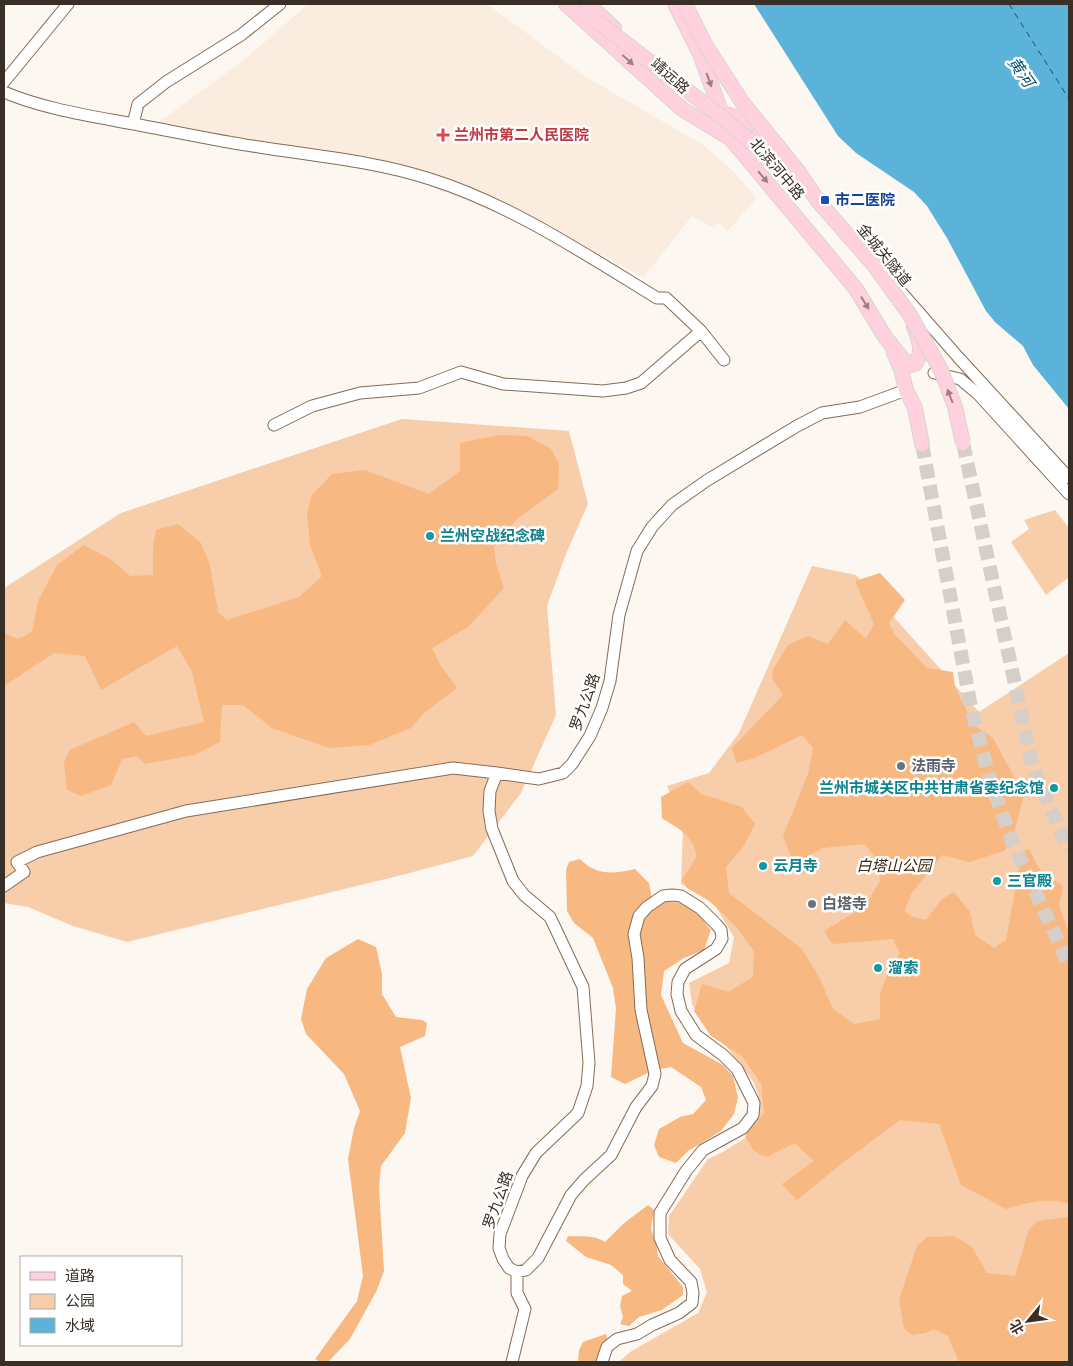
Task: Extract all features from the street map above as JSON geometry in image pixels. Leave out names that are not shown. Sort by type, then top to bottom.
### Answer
[{"type":"main road","name":"靖远路","points":[[566,4],[682,109],[731,140]]},
{"type":"main road","points":[[577,4],[727,121],[818,201]]},
{"type":"main road","name":"靖远路","points":[[588,4],[649,60],[720,112],[756,124]]},
{"type":"main road","name":"北滨河中路","points":[[676,4],[700,54],[731,140],[856,289],[886,337]]},
{"type":"main road","points":[[687,4],[708,46],[756,124],[812,194],[902,293],[918,337],[920,354],[915,364],[910,365],[902,358],[886,337]]},
{"type":"main road","name":"金城关隧道","points":[[687,4],[706,46],[742,102],[798,171],[818,201],[874,265],[910,314],[940,370],[954,407],[963,443]]},
{"type":"main road","points":[[731,140],[768,137]]},
{"type":"main road","points":[[886,337],[901,369],[906,390],[915,408],[922,444]]},
{"type":"street","points":[[4,82],[68,4]]},
{"type":"street","points":[[133,124],[138,104],[166,82],[241,35],[280,4]]},
{"type":"street","points":[[4,92],[15,97],[86,116],[208,140],[366,164],[430,178],[497,205],[588,256],[657,298],[666,298],[701,331],[724,360]]},
{"type":"street","points":[[902,293],[1069,478]]},
{"type":"street","points":[[274,426],[312,406],[360,393],[419,388],[461,372],[503,384],[603,391],[626,388],[641,383],[701,331]]},
{"type":"street","points":[[958,357],[934,373],[960,379],[978,394],[1069,494]]},
{"type":"street","name":"罗九公路","points":[[517,1272],[508,1268],[503,1258],[499,1248],[500,1234],[522,1176],[536,1153],[578,1113],[587,1086],[589,1063],[583,988],[550,918],[524,895],[514,881],[492,830],[489,811],[490,791],[497,773],[538,779],[563,773],[572,764],[590,736],[602,708],[610,681],[618,615],[637,550],[652,527],[672,504],[822,413],[860,407],[906,390]]},
{"type":"street","points":[[4,886],[24,872],[17,862],[37,852],[186,811],[453,768],[497,773]]},
{"type":"street","points":[[512,1362],[525,1309],[517,1294],[517,1272],[526,1270],[538,1258],[571,1195],[584,1180],[612,1155],[636,1108],[652,1086],[655,1074],[641,1010],[638,958],[634,934],[639,916],[647,907],[663,896],[681,896],[700,908],[716,924],[721,930],[722,939],[716,948],[685,969],[678,982],[677,994],[681,1011],[696,1035],[723,1055],[737,1069],[754,1103],[753,1115],[743,1128],[702,1150],[686,1171],[660,1213],[660,1238],[670,1260],[691,1282],[694,1293],[692,1303],[679,1313],[636,1334],[617,1339],[607,1347],[602,1362]]},
{"type":"shaded area","name":"兰州市第二人民医院","points":[[308,4],[487,4],[586,77],[702,144],[731,169],[757,198],[728,231],[718,223],[714,228],[692,216],[644,277],[602,255],[407,177],[155,125],[245,59]]},
{"type":"green space","points":[[402,419],[569,431],[588,504],[566,554],[547,606],[556,715],[521,793],[473,856],[127,942],[73,926],[28,907],[4,903],[4,588],[121,513]]},
{"type":"green space","points":[[500,435],[527,436],[551,449],[559,464],[558,489],[517,519],[494,547],[496,564],[504,588],[468,627],[432,648],[439,663],[457,688],[424,713],[411,728],[369,745],[329,748],[272,728],[243,705],[222,705],[220,742],[194,755],[145,764],[137,756],[122,759],[111,785],[81,796],[67,790],[64,762],[70,750],[134,722],[146,736],[204,722],[192,672],[177,646],[101,690],[85,656],[54,653],[4,686],[4,633],[18,639],[32,632],[38,601],[57,565],[84,545],[112,560],[130,576],[153,575],[153,547],[156,530],[178,524],[201,543],[210,565],[218,612],[227,620],[299,597],[322,576],[310,545],[307,513],[312,495],[332,474],[365,470],[429,494],[460,471],[460,443]]},
{"type":"green space","points":[[1055,510],[1069,528],[1069,577],[1046,595],[1011,542],[1029,529],[1024,520]]},
{"type":"green space","name":"白塔山公园","points":[[812,566],[856,575],[979,712],[1069,653],[1069,1362],[619,1362],[630,1352],[698,1313],[707,1292],[700,1269],[668,1234],[669,1216],[708,1159],[745,1138],[758,1112],[758,1094],[753,1081],[725,1045],[707,1027],[692,1004],[689,983],[729,963],[734,937],[716,907],[701,895],[681,884],[683,824],[667,786],[709,773],[739,733]]},
{"type":"green space","points":[[880,573],[905,600],[889,623],[895,635],[927,668],[953,672],[955,687],[974,725],[993,738],[1024,795],[1012,840],[1004,851],[969,862],[942,855],[911,894],[905,910],[910,916],[926,920],[942,899],[954,892],[970,912],[975,935],[994,948],[1006,940],[1022,852],[1029,849],[1040,870],[1063,886],[1059,905],[1069,934],[1069,1204],[1045,1200],[1006,1209],[961,1185],[939,1124],[900,1120],[797,1200],[782,1184],[814,1161],[795,1143],[766,1157],[753,1150],[745,1136],[764,1113],[761,1084],[742,1056],[711,1036],[694,1011],[702,984],[728,992],[753,977],[754,951],[736,927],[711,902],[687,888],[682,880],[697,856],[695,848],[684,833],[662,818],[661,797],[688,782],[701,794],[742,807],[755,824],[743,847],[726,867],[729,893],[802,949],[819,977],[833,1009],[854,1024],[880,1019],[880,994],[888,972],[900,953],[893,939],[832,944],[824,931],[865,906],[880,881],[879,863],[865,844],[823,848],[809,855],[816,865],[802,875],[796,868],[783,836],[808,774],[813,748],[802,735],[755,758],[736,763],[732,748],[783,695],[773,680],[772,671],[788,645],[808,636],[828,644],[845,620],[866,639],[874,624],[855,581]]},
{"type":"green space","points":[[580,859],[586,865],[599,871],[612,873],[635,869],[649,883],[652,900],[682,903],[700,916],[711,930],[704,950],[684,958],[664,971],[661,995],[683,1043],[723,1065],[733,1076],[738,1098],[734,1114],[721,1131],[688,1151],[676,1163],[659,1157],[654,1145],[659,1129],[680,1117],[693,1114],[706,1100],[701,1087],[671,1067],[654,1070],[625,1084],[611,1077],[616,1009],[613,988],[593,938],[574,923],[567,911],[566,870],[569,862]]},
{"type":"green space","points":[[358,939],[376,947],[382,974],[382,994],[396,1017],[422,1020],[427,1023],[425,1036],[400,1047],[411,1098],[405,1133],[381,1166],[379,1187],[384,1271],[377,1290],[350,1339],[328,1362],[320,1362],[315,1359],[357,1301],[363,1276],[348,1159],[354,1128],[360,1111],[344,1074],[306,1034],[301,1019],[307,989],[326,958]]},
{"type":"green space","points":[[648,1205],[654,1210],[651,1229],[656,1242],[658,1256],[683,1287],[683,1295],[662,1310],[639,1317],[629,1326],[620,1324],[623,1317],[620,1306],[622,1296],[632,1291],[623,1284],[623,1275],[611,1265],[586,1257],[566,1241],[568,1236],[583,1236],[601,1239],[605,1242],[623,1224]]},
{"type":"green space","points":[[1069,1217],[1069,1362],[959,1362],[948,1336],[934,1329],[926,1333],[912,1335],[904,1328],[899,1300],[917,1246],[927,1237],[954,1236],[972,1247],[987,1273],[1015,1276],[1029,1229],[1037,1221]]},
{"type":"green space","points":[[606,1334],[608,1340],[597,1357],[596,1362],[578,1362],[579,1350],[583,1342]]},
{"type":"water","name":"黄河","points":[[754,4],[1069,4],[1069,409],[1033,365],[1023,346],[995,322],[986,311],[947,238],[927,206],[914,192],[856,153],[838,136]]},
{"type":"ferry route","points":[[1009,4],[1069,99]]},
{"type":"tunnel","points":[[963,443],[1033,768],[1069,850]]},
{"type":"tunnel","points":[[922,444],[971,707],[990,780],[1012,841],[1069,965]]},
{"type":"place","name":"兰州市第二人民医院","points":[[443,135]]},
{"type":"place","name":"市二医院","points":[[825,200]]},
{"type":"place","name":"兰州空战纪念碑","points":[[430,536]]},
{"type":"place","name":"法雨寺","points":[[901,766]]},
{"type":"place","name":"兰州市城关区中共甘肃省委纪念馆","points":[[1054,788]]},
{"type":"place","name":"云月寺","points":[[763,866]]},
{"type":"place","name":"三官殿","points":[[997,881]]},
{"type":"place","name":"白塔寺","points":[[812,904]]},
{"type":"place","name":"溜索","points":[[878,968]]}]
